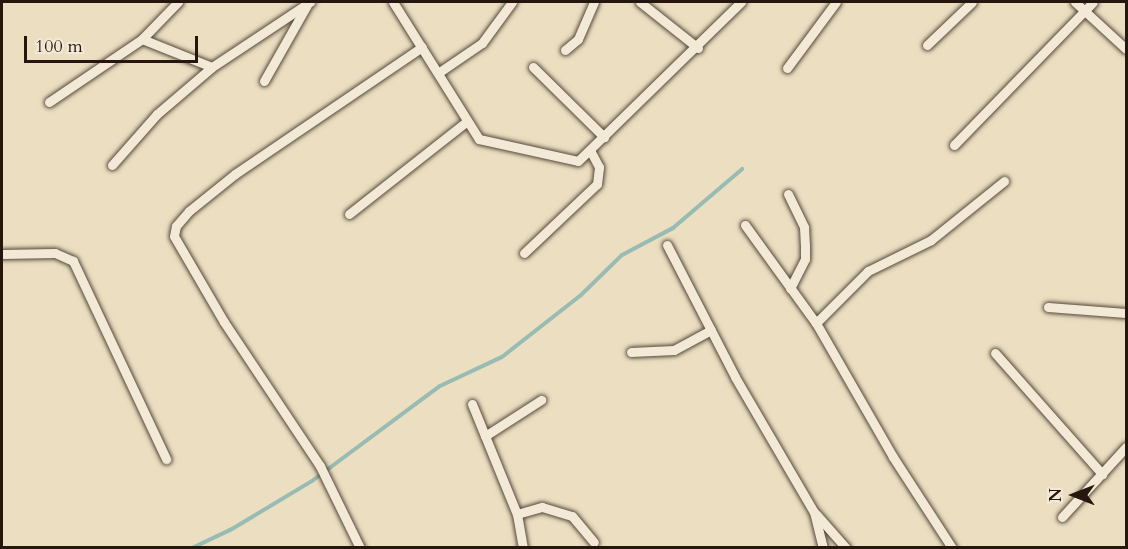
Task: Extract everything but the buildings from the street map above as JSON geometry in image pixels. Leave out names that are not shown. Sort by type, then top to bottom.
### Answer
[{"type":"street","points":[[49,102],[142,39],[178,2]]},
{"type":"street","points":[[112,165],[158,114],[212,68],[309,2]]},
{"type":"street","points":[[264,81],[309,2]]},
{"type":"street","points":[[393,2],[479,139],[518,150],[578,161],[591,152],[698,48],[741,2]]},
{"type":"street","points":[[438,74],[482,43],[512,2]]},
{"type":"street","points":[[565,50],[578,39],[594,2]]},
{"type":"street","points":[[640,2],[698,48]]},
{"type":"street","points":[[787,68],[836,2]]},
{"type":"street","points":[[927,45],[972,2]]},
{"type":"street","points":[[1075,2],[1126,49]]},
{"type":"street","points":[[954,145],[1084,8],[1093,2]]},
{"type":"street","points":[[142,39],[212,68]]},
{"type":"street","points":[[360,548],[320,466],[224,322],[174,236],[176,226],[189,210],[235,174],[422,47]]},
{"type":"street","points":[[533,67],[604,137]]},
{"type":"street","points":[[349,214],[467,121]]},
{"type":"street","points":[[524,253],[597,184],[599,167],[591,152]]},
{"type":"street","points":[[816,323],[868,272],[931,240],[1004,181]]},
{"type":"street","points":[[788,194],[804,227],[805,246],[805,259],[790,288]]},
{"type":"street","points":[[745,225],[816,323],[893,457],[952,548]]},
{"type":"street","points":[[667,245],[711,330],[814,512],[846,548]]},
{"type":"street","points":[[2,254],[55,253],[73,261],[166,459]]},
{"type":"street","points":[[1048,307],[1126,313]]},
{"type":"street","points":[[631,352],[674,350],[711,330]]},
{"type":"street","points":[[995,353],[1102,474]]},
{"type":"street","points":[[484,436],[541,400]]},
{"type":"street","points":[[472,404],[517,514],[523,548]]},
{"type":"street","points":[[1062,517],[1126,447]]},
{"type":"street","points":[[517,514],[543,507],[572,516],[594,542]]},
{"type":"street","points":[[814,512],[824,548]]},
{"type":"waterway","points":[[192,548],[232,529],[312,481],[440,386],[502,357],[581,295],[622,255],[673,228],[742,169]]}]
